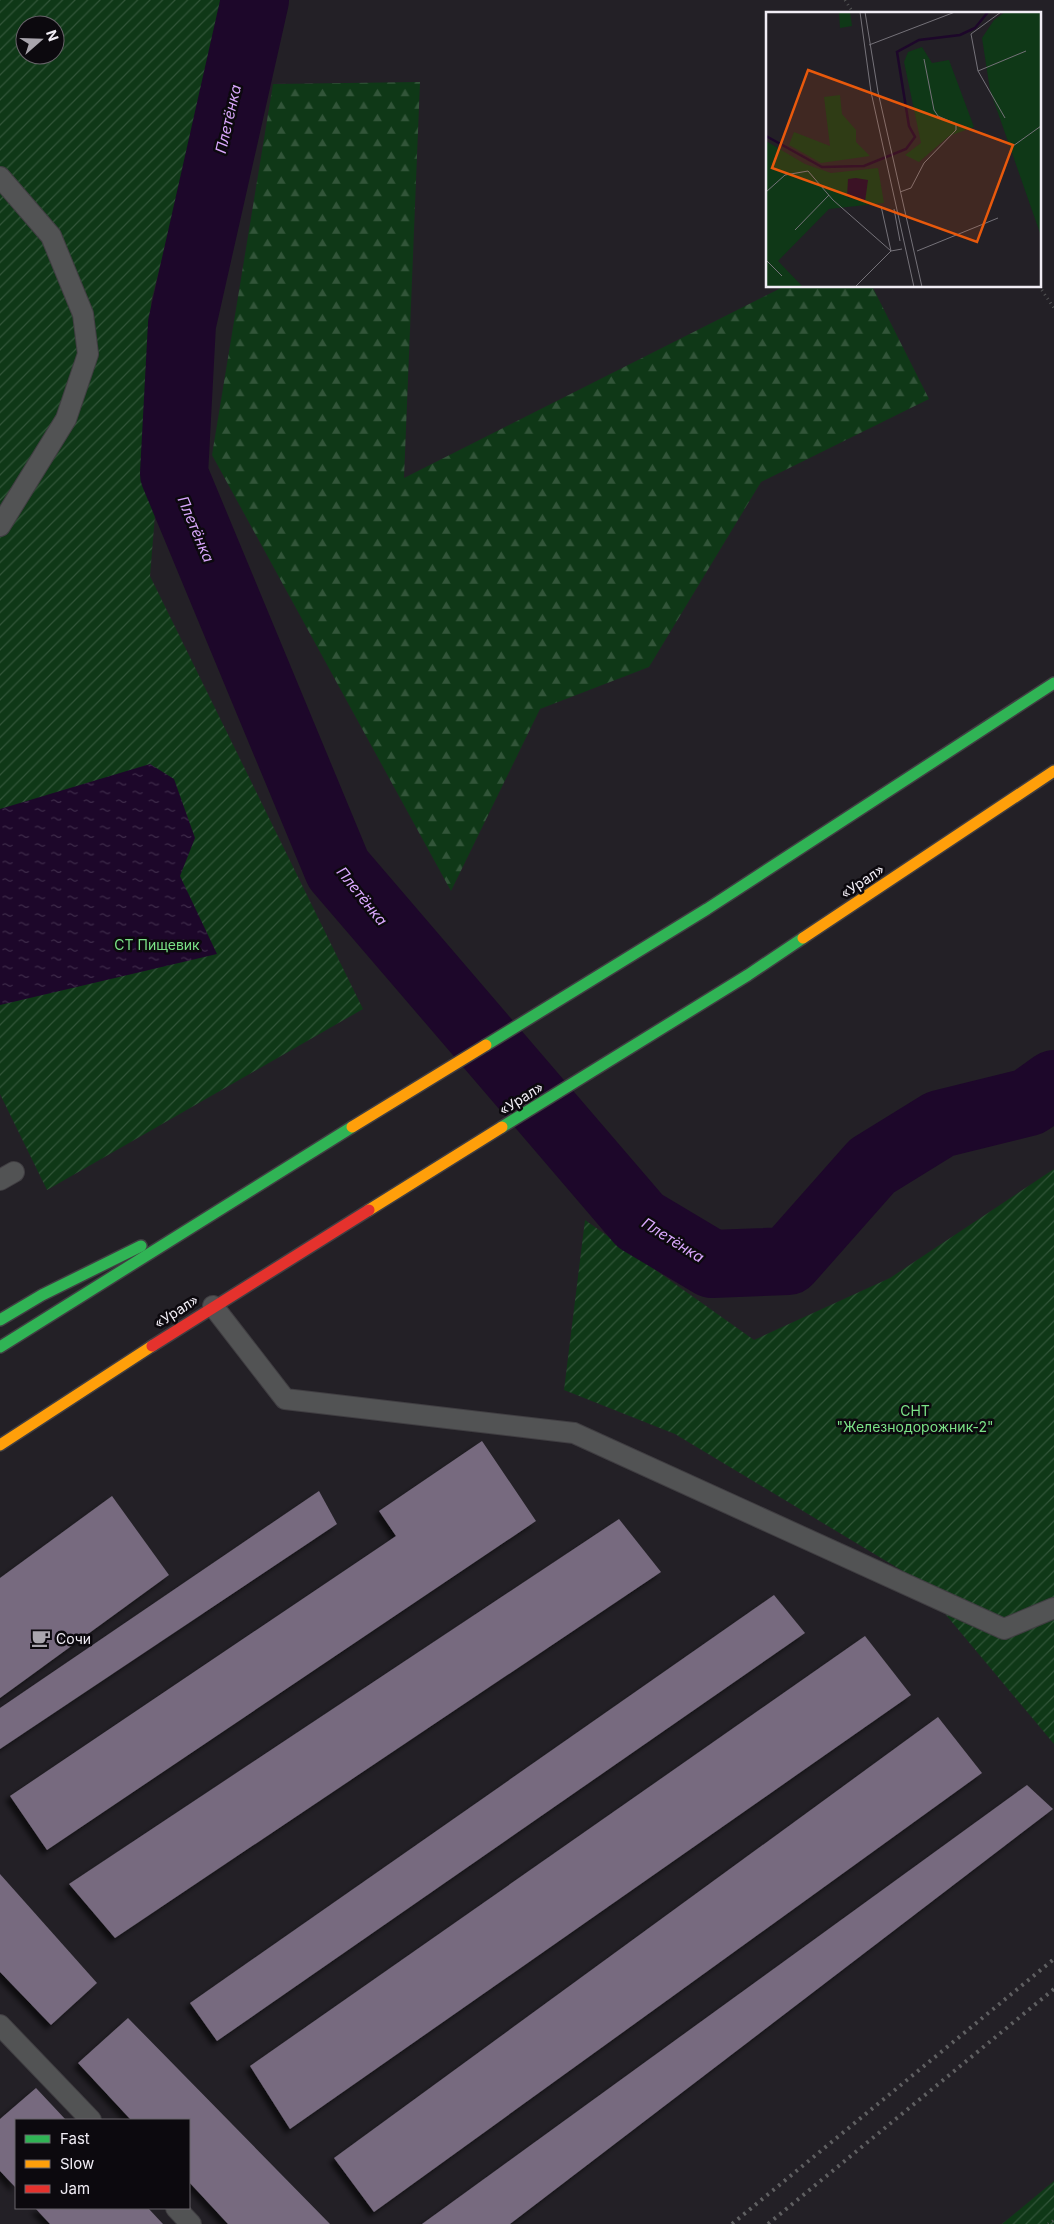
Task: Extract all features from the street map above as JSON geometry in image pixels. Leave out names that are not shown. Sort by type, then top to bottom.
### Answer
[{"type":"main road","points":[[0,1347],[239,1197],[708,909],[1054,683]]},
{"type":"main road","name":"«Урал»","points":[[0,1444],[213,1306],[748,975],[1054,771]]},
{"type":"main road","points":[[0,1320],[42,1295],[239,1197]]},
{"type":"main road","points":[[0,1457],[101,1379]]},
{"type":"lane","points":[[0,177],[51,236],[83,314],[88,354],[66,418],[0,526]]},
{"type":"lane","points":[[213,1306],[285,1399],[574,1433],[1004,1629],[1054,1608]]},
{"type":"lane","points":[[0,2026],[90,2119]]},
{"type":"lane","points":[[177,2209],[192,2224]]},
{"type":"path","points":[[845,0],[853,12]]},
{"type":"path","points":[[1040,288],[1054,308]]},
{"type":"path","points":[[1048,2224],[1054,2220]]},
{"type":"green space","name":"СТ Пищевик","points":[[0,0],[227,0],[151,302],[155,515],[150,576],[363,1009],[47,1190],[0,1094]]},
{"type":"green space","points":[[420,82],[404,478],[781,288],[873,288],[929,399],[761,482],[649,667],[540,709],[451,891],[212,455],[273,84]]},
{"type":"green space","name":"СНТ \"Железнодорожник-2\"","points":[[1054,1169],[1054,1744],[916,1579],[675,1434],[564,1390],[585,1220],[754,1340],[890,1278]]},
{"type":"green space","points":[[1054,2181],[1054,2224],[1002,2224]]},
{"type":"water","points":[[150,764],[174,779],[195,838],[180,876],[217,954],[0,1005],[0,809]]},
{"type":"building","points":[[482,1441],[536,1521],[47,1850],[10,1796],[396,1536],[379,1511]]},
{"type":"building","points":[[319,1491],[337,1524],[0,1749],[0,1708]]},
{"type":"building","name":"Сочи","points":[[112,1496],[169,1575],[0,1698],[0,1578]]},
{"type":"building","points":[[619,1519],[661,1572],[115,1938],[69,1884]]},
{"type":"building","points":[[774,1595],[805,1633],[217,2041],[190,2003]]},
{"type":"building","points":[[865,1636],[911,1695],[290,2129],[250,2066]]},
{"type":"building","points":[[938,1717],[982,1773],[374,2212],[334,2158]]},
{"type":"building","points":[[1027,1785],[1053,1809],[510,2224],[422,2224]]},
{"type":"building","points":[[0,1874],[97,1983],[51,2025],[0,1972]]},
{"type":"building","points":[[128,2018],[330,2224],[228,2224],[190,2183],[190,2119],[130,2119],[78,2063]]},
{"type":"building","points":[[36,2088],[65,2119],[15,2119],[15,2187],[0,2171],[0,2119]]},
{"type":"building","points":[[36,2209],[149,2209],[163,2224],[50,2224]]},
{"type":"waterway","name":"Плетёнка","points":[[255,0],[182,324],[174,474],[338,869],[640,1221],[712,1264],[788,1261],[872,1166],[940,1124],[1029,1102],[1054,1084]]},
{"type":"railway","points":[[732,2224],[1054,1959]]},
{"type":"railway","points":[[768,2224],[1054,1989]]},
{"type":"traffic: fast","points":[[486,1045],[707,909],[1054,683]]},
{"type":"traffic: fast","points":[[502,1127],[748,975],[803,938]]},
{"type":"traffic: fast","points":[[0,1347],[352,1127]]},
{"type":"traffic: fast","points":[[0,1320],[42,1295],[141,1246]]},
{"type":"traffic: slow","points":[[803,938],[1054,771]]},
{"type":"traffic: slow","points":[[352,1127],[486,1045]]},
{"type":"traffic: slow","points":[[369,1210],[502,1127]]},
{"type":"traffic: slow","points":[[0,1445],[152,1346]]},
{"type":"traffic: jam","points":[[152,1346],[369,1210]]},
{"type":"place","name":"Сочи","points":[[41,1638]]}]
